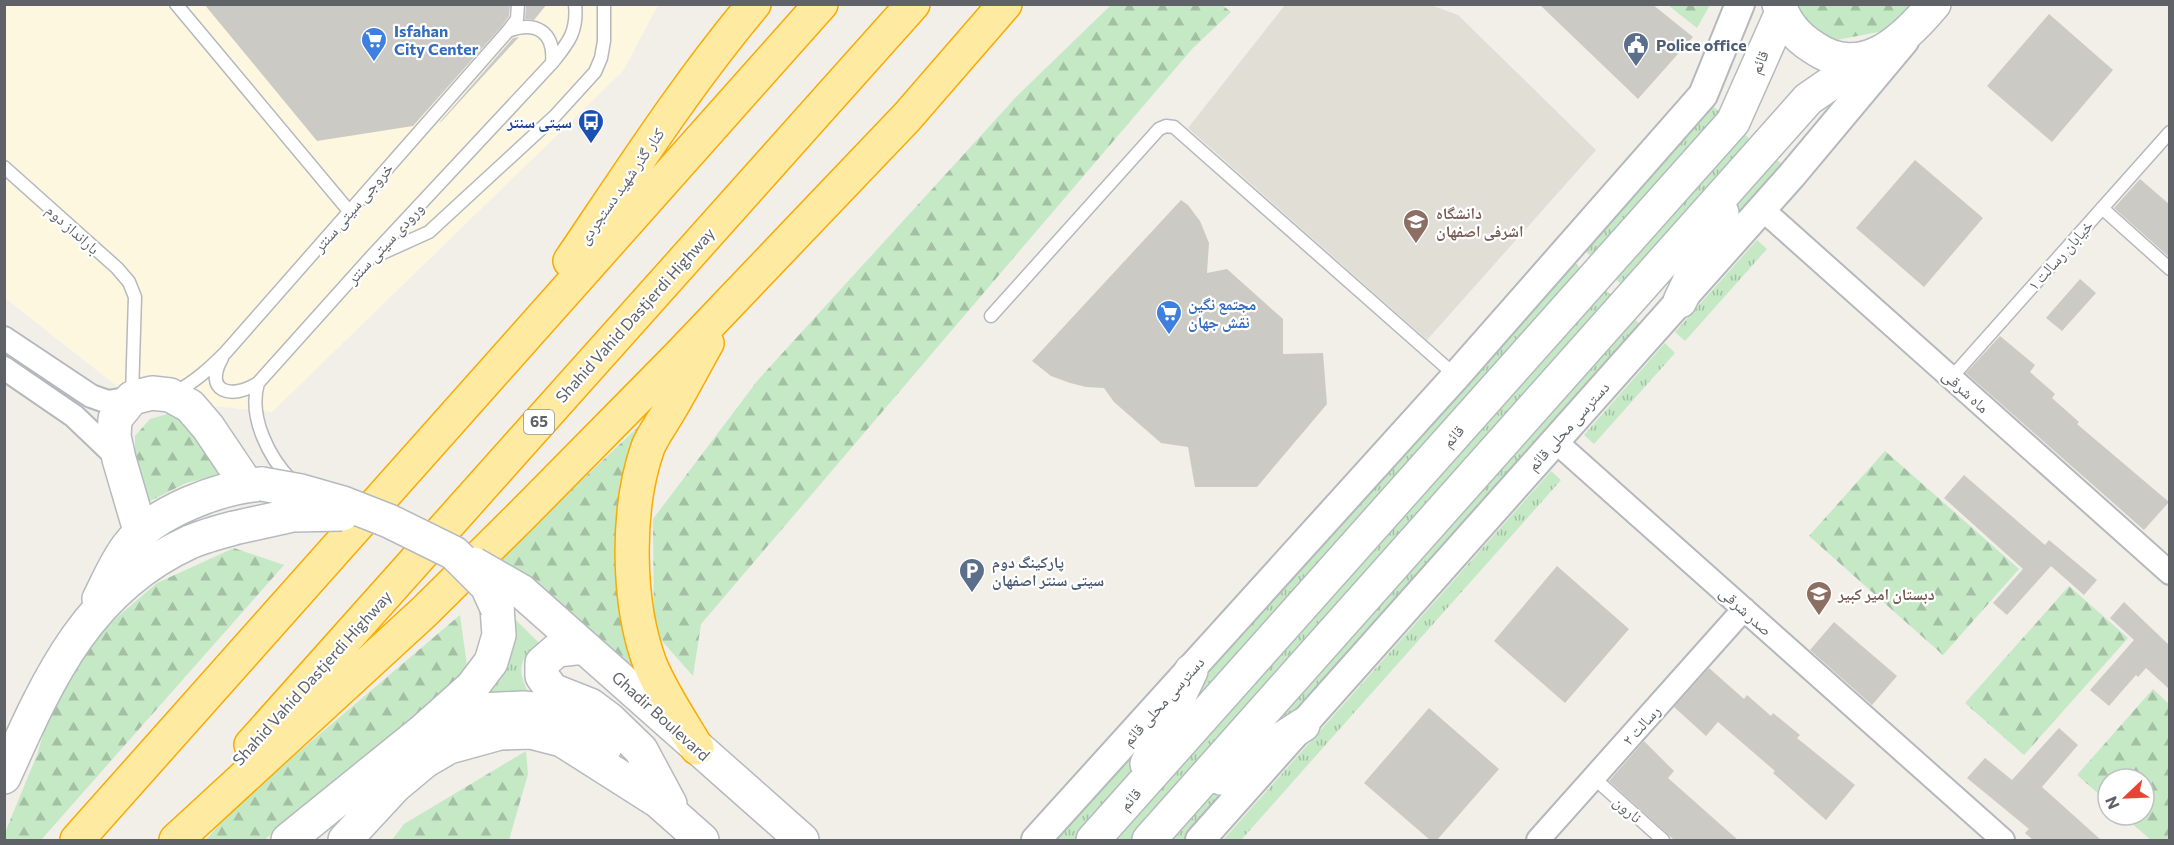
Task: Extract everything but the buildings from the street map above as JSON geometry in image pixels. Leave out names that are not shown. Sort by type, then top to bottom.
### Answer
[{"type":"highway","name":"کنار گذر شهید دستجردی","points":[[494,372],[645,150],[729,34],[754,4]]},
{"type":"highway","points":[[77,840],[821,4]]},
{"type":"highway","name":"Shahid Vahid Dastjerdi Highway","points":[[166,840],[913,4]]},
{"type":"highway","points":[[176,840],[424,611],[521,516],[728,305],[907,117],[1005,4]]},
{"type":"highway","points":[[907,117],[1027,4]]},
{"type":"highway","points":[[697,748],[650,664],[639,624],[633,576],[632,528],[638,488],[649,446],[728,305]]},
{"type":"main road","points":[[1149,840],[1808,99],[1866,59],[1898,42],[1933,6]]},
{"type":"main road","points":[[1780,8],[1796,34],[1817,50],[1833,57],[1850,60],[1866,59]]},
{"type":"main road","name":"قائم","points":[[1093,840],[1733,122],[1780,8]]},
{"type":"main road","points":[[1680,301],[1739,178]]},
{"type":"main road","points":[[141,534],[114,436],[115,419],[132,398],[152,393],[170,395],[190,406],[254,484]]},
{"type":"main road","points":[[4,777],[54,670],[73,642],[130,543],[160,518],[186,505],[254,484],[301,491],[343,503],[389,521],[454,553],[487,586],[509,599],[491,662],[472,687],[424,730],[288,840]]},
{"type":"main road","points":[[73,642],[118,589],[153,562],[191,542],[234,528],[293,515],[335,513],[389,521]]},
{"type":"main road","name":"Ghadir Boulevard","points":[[509,599],[584,647],[802,840]]},
{"type":"main road","points":[[584,647],[556,650],[542,663],[542,676],[552,690],[590,705],[610,720],[641,750],[679,821]]},
{"type":"main road","points":[[1131,798],[1191,670]]},
{"type":"main road","points":[[424,730],[481,710],[523,708],[546,710],[569,718],[587,731],[624,765],[679,821]]},
{"type":"main road","points":[[1184,802],[1302,725]]},
{"type":"main road","points":[[345,840],[395,786],[425,761],[449,747],[500,733],[531,732],[562,740],[679,821]]},
{"type":"street","name":"دسترسی محلی قائم","points":[[1036,840],[1456,376],[1703,95],[1740,4]]},
{"type":"street","name":"دسترسی محلی قائم","points":[[1200,840],[1762,208],[1933,6]]},
{"type":"street","name":"ماه شرقی","points":[[1762,208],[2169,573]]},
{"type":"street","points":[[4,338],[91,396],[108,402],[132,398]]},
{"type":"street","points":[[4,368],[74,416],[119,459]]},
{"type":"street","name":"صدر شرقی","points":[[1555,441],[2003,840]]},
{"type":"street","name":"رسالت ۲","points":[[1538,840],[1744,609]]},
{"type":"lane","points":[[176,4],[349,211]]},
{"type":"lane","name":"خروجی سیتی سنتر","points":[[170,395],[190,385],[226,351],[508,31],[517,19],[518,4]]},
{"type":"lane","name":"ورودی سیتی سنتر","points":[[258,383],[371,257],[552,63],[569,42],[576,25],[576,4]]},
{"type":"lane","points":[[371,257],[429,232],[555,116],[595,72],[601,58],[604,41],[604,4]]},
{"type":"lane","points":[[508,31],[531,26],[542,31],[553,51],[552,63]]},
{"type":"lane","points":[[991,316],[1159,129],[1174,127],[1456,376]]},
{"type":"lane","name":"خیابان رسالت ۱","points":[[1951,378],[2169,132]]},
{"type":"lane","name":"بارانداز دوم","points":[[4,167],[117,268],[129,282],[135,297],[132,398]]},
{"type":"lane","points":[[2102,208],[2169,269]]},
{"type":"lane","points":[[226,351],[217,370],[216,378],[219,387],[227,392],[237,393],[258,383]]},
{"type":"lane","points":[[258,383],[254,395],[255,410],[261,431],[282,471],[301,491]]},
{"type":"lane","name":"نارون","points":[[1594,778],[1663,840]]},
{"type":"shaded area","points":[[4,5],[658,5],[623,71],[272,412],[132,398],[5,298]]},
{"type":"shaded area","name":"دانشگاه اشرفی اصفهان","points":[[1285,5],[1431,5],[1458,15],[1596,150],[1427,340],[1188,128]]},
{"type":"green space","points":[[1710,4],[1697,28],[1668,5]]},
{"type":"green space","points":[[1111,5],[1222,5],[1231,12],[1192,49],[701,624],[693,676],[654,632],[653,519],[758,380],[1017,96]]},
{"type":"green space","points":[[1790,5],[1917,5],[1889,30],[1831,41],[1796,21]]},
{"type":"green space","points":[[1709,103],[1723,115],[1594,259],[1580,247]]},
{"type":"green space","points":[[1741,131],[1758,146],[1629,291],[1612,276]]},
{"type":"green space","points":[[1772,155],[1786,168],[1726,234],[1743,188]]},
{"type":"green space","points":[[1757,240],[1767,249],[1685,341],[1675,332]]},
{"type":"green space","points":[[1570,259],[1584,271],[1175,730],[1197,678]]},
{"type":"green space","points":[[1602,287],[1619,302],[1140,840],[1109,840]]},
{"type":"green space","points":[[1630,315],[1643,327],[1292,722],[1243,749]]},
{"type":"green space","points":[[1665,343],[1675,353],[1594,444],[1584,435]]},
{"type":"green space","points":[[171,413],[190,420],[221,474],[186,483],[144,504],[135,463],[135,436],[150,419]]},
{"type":"green space","points":[[652,414],[618,494],[634,673],[499,558]]},
{"type":"green space","points":[[1885,451],[2019,569],[1943,655],[1809,536]]},
{"type":"green space","points":[[1551,471],[1561,480],[1241,840],[1223,840]]},
{"type":"green space","points":[[234,548],[284,565],[41,840],[5,840],[4,835],[37,755],[54,698],[93,638],[157,583]]},
{"type":"green space","points":[[2069,586],[2128,638],[2024,755],[1965,703]]},
{"type":"green space","points":[[506,610],[539,643],[526,656],[521,668],[523,681],[530,697],[477,703],[496,680],[504,661],[507,639]]},
{"type":"green space","points":[[460,615],[467,666],[410,726],[264,840],[206,840],[234,807]]},
{"type":"green space","points":[[2153,689],[2169,704],[2169,840],[2151,840],[2136,827],[2156,827],[2156,767],[2096,767],[2096,792],[2077,775]]},
{"type":"green space","points":[[1145,737],[1128,783],[1077,840],[1053,840]]},
{"type":"green space","points":[[526,751],[528,774],[509,840],[392,840],[404,824]]},
{"type":"green space","points":[[1242,781],[1188,840],[1164,840],[1198,802]]},
{"type":"place","name":"Isfahan City Center","points":[[374,63]]},
{"type":"place","name":"Police office","points":[[1636,68]]},
{"type":"place","name":"سیتی سنتر","points":[[591,145]]},
{"type":"place","name":"دانشگاه اشرفی اصفهان","points":[[1416,245]]},
{"type":"place","name":"مجتمع نگین نقش جهان","points":[[1169,336]]},
{"type":"place","name":"پارکینگ دوم سیتی سنتر اصفهان","points":[[972,594]]},
{"type":"place","name":"دبستان امیر کبیر","points":[[1819,617]]}]
